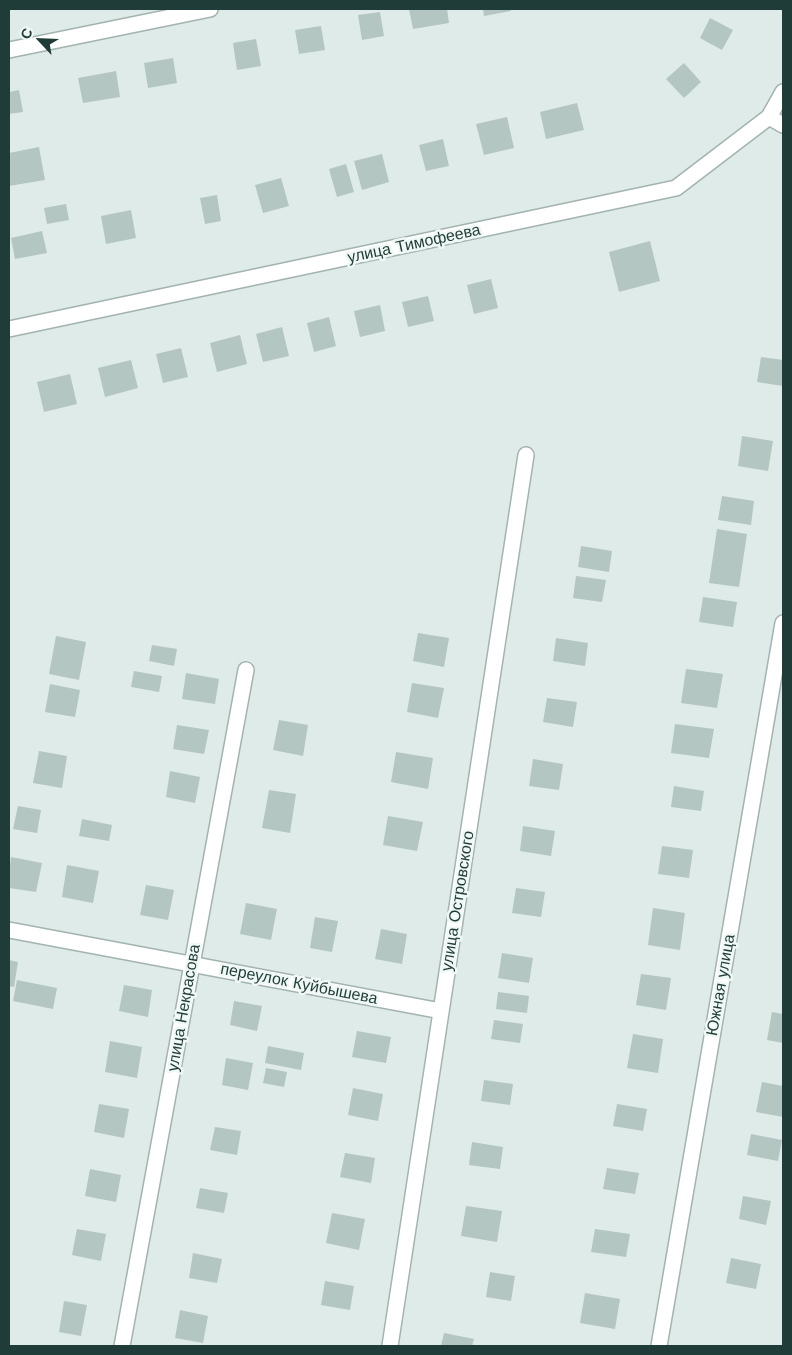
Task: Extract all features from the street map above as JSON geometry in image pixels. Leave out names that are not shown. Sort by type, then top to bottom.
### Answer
[{"type":"street","points":[[9,50],[210,9]]},
{"type":"street","name":"улица Тимофеева","points":[[9,329],[676,188],[769,117],[783,92]]},
{"type":"street","points":[[769,117],[783,125]]},
{"type":"street","name":"улица Островского","points":[[390,1346],[526,455]]},
{"type":"street","name":"Южная улица","points":[[659,1346],[783,623]]},
{"type":"street","name":"улица Некрасова","points":[[122,1346],[246,670]]},
{"type":"street","name":"переулок Куйбышева","points":[[9,930],[441,1012]]},
{"type":"building","points":[[409,9],[447,9],[449,23],[413,29]]},
{"type":"building","points":[[483,9],[511,9],[511,11],[484,16]]},
{"type":"building","points":[[380,12],[384,36],[362,40],[358,15]]},
{"type":"building","points":[[710,18],[733,30],[722,50],[700,38]]},
{"type":"building","points":[[321,26],[325,50],[299,54],[295,30]]},
{"type":"building","points":[[256,39],[261,66],[237,70],[233,43]]},
{"type":"building","points":[[173,58],[177,83],[148,88],[144,63]]},
{"type":"building","points":[[684,63],[701,82],[684,98],[666,79]]},
{"type":"building","points":[[116,71],[120,97],[83,103],[78,78]]},
{"type":"building","points":[[19,90],[23,112],[9,114],[9,92]]},
{"type":"building","points":[[577,103],[584,130],[546,139],[540,112]]},
{"type":"building","points":[[507,117],[514,148],[484,155],[476,124]]},
{"type":"building","points":[[443,139],[449,166],[426,171],[419,145]]},
{"type":"building","points":[[39,147],[45,180],[9,186],[9,153]]},
{"type":"building","points":[[382,154],[389,182],[362,190],[354,161]]},
{"type":"building","points":[[346,164],[354,192],[337,197],[329,169]]},
{"type":"building","points":[[281,178],[289,206],[263,213],[255,185]]},
{"type":"building","points":[[217,195],[221,221],[205,224],[200,198]]},
{"type":"building","points":[[66,204],[69,220],[47,224],[44,208]]},
{"type":"building","points":[[131,210],[136,238],[106,244],[101,216]]},
{"type":"building","points":[[42,231],[47,253],[15,259],[11,238]]},
{"type":"building","points":[[650,241],[660,281],[619,292],[609,252]]},
{"type":"building","points":[[491,279],[498,308],[474,314],[467,285]]},
{"type":"building","points":[[428,296],[434,321],[408,327],[402,302]]},
{"type":"building","points":[[380,305],[385,331],[360,337],[354,311]]},
{"type":"building","points":[[329,317],[336,346],[314,352],[307,323]]},
{"type":"building","points":[[282,327],[289,356],[263,362],[256,334]]},
{"type":"building","points":[[240,335],[247,364],[217,372],[210,343]]},
{"type":"building","points":[[181,348],[188,377],[163,383],[156,354]]},
{"type":"building","points":[[761,357],[783,360],[783,386],[757,382]]},
{"type":"building","points":[[131,360],[138,388],[105,397],[98,368]]},
{"type":"building","points":[[70,374],[77,404],[44,412],[37,382]]},
{"type":"building","points":[[742,436],[773,441],[768,471],[738,466]]},
{"type":"building","points":[[722,496],[754,501],[751,525],[718,520]]},
{"type":"building","points":[[717,529],[747,534],[739,587],[709,583]]},
{"type":"building","points":[[581,546],[612,551],[609,572],[578,567]]},
{"type":"building","points":[[576,576],[606,580],[602,602],[573,598]]},
{"type":"building","points":[[703,597],[737,602],[733,627],[699,622]]},
{"type":"building","points":[[418,633],[449,638],[444,667],[413,661]]},
{"type":"building","points":[[56,636],[86,642],[79,680],[49,674]]},
{"type":"building","points":[[556,638],[588,643],[585,666],[553,661]]},
{"type":"building","points":[[152,645],[177,649],[174,666],[149,661]]},
{"type":"building","points":[[686,669],[723,674],[717,708],[681,703]]},
{"type":"building","points":[[134,671],[162,676],[159,692],[131,687]]},
{"type":"building","points":[[186,673],[219,679],[215,704],[182,699]]},
{"type":"building","points":[[412,683],[444,688],[438,718],[407,712]]},
{"type":"building","points":[[50,684],[80,690],[75,717],[45,712]]},
{"type":"building","points":[[547,698],[577,702],[573,727],[543,722]]},
{"type":"building","points":[[279,720],[308,725],[303,756],[273,750]]},
{"type":"building","points":[[675,724],[714,729],[709,758],[671,753]]},
{"type":"building","points":[[177,725],[209,730],[204,754],[173,749]]},
{"type":"building","points":[[39,751],[67,756],[62,788],[33,783]]},
{"type":"building","points":[[396,752],[433,758],[428,789],[391,782]]},
{"type":"building","points":[[533,759],[563,764],[559,790],[529,786]]},
{"type":"building","points":[[170,771],[200,777],[195,803],[166,797]]},
{"type":"building","points":[[674,786],[704,791],[701,811],[671,807]]},
{"type":"building","points":[[269,790],[296,794],[290,833],[262,828]]},
{"type":"building","points":[[18,806],[41,810],[37,833],[13,829]]},
{"type":"building","points":[[388,816],[423,822],[417,851],[383,845]]},
{"type":"building","points":[[82,819],[112,825],[109,841],[79,836]]},
{"type":"building","points":[[523,826],[555,831],[551,856],[520,851]]},
{"type":"building","points":[[662,846],[693,850],[689,878],[658,874]]},
{"type":"building","points":[[11,857],[42,863],[36,892],[9,888]]},
{"type":"building","points":[[67,865],[99,871],[93,903],[62,897]]},
{"type":"building","points":[[146,885],[174,890],[168,920],[140,915]]},
{"type":"building","points":[[516,888],[545,892],[541,917],[512,913]]},
{"type":"building","points":[[246,903],[277,909],[271,940],[240,934]]},
{"type":"building","points":[[653,908],[685,913],[680,950],[648,945]]},
{"type":"building","points":[[315,917],[338,921],[332,952],[310,948]]},
{"type":"building","points":[[381,929],[407,934],[402,964],[375,959]]},
{"type":"building","points":[[502,953],[533,958],[529,983],[498,978]]},
{"type":"building","points":[[9,960],[18,962],[14,987],[9,986]]},
{"type":"building","points":[[641,974],[671,978],[666,1010],[636,1005]]},
{"type":"building","points":[[17,980],[57,988],[53,1009],[13,1001]]},
{"type":"building","points":[[124,985],[152,990],[148,1017],[119,1011]]},
{"type":"building","points":[[498,992],[529,996],[527,1013],[496,1009]]},
{"type":"building","points":[[234,1001],[262,1006],[257,1031],[230,1025]]},
{"type":"building","points":[[772,1012],[783,1014],[783,1043],[767,1040]]},
{"type":"building","points":[[494,1020],[523,1024],[520,1043],[491,1039]]},
{"type":"building","points":[[357,1031],[391,1037],[386,1063],[352,1057]]},
{"type":"building","points":[[633,1034],[663,1039],[658,1073],[627,1068]]},
{"type":"building","points":[[110,1041],[142,1047],[137,1078],[105,1072]]},
{"type":"building","points":[[268,1046],[304,1053],[301,1070],[265,1063]]},
{"type":"building","points":[[226,1058],[253,1063],[248,1090],[222,1085]]},
{"type":"building","points":[[266,1068],[287,1072],[284,1087],[263,1083]]},
{"type":"building","points":[[484,1080],[513,1084],[510,1105],[481,1101]]},
{"type":"building","points":[[762,1082],[783,1086],[783,1117],[756,1112]]},
{"type":"building","points":[[353,1088],[383,1094],[378,1121],[348,1115]]},
{"type":"building","points":[[99,1104],[129,1109],[124,1138],[94,1132]]},
{"type":"building","points":[[617,1104],[647,1109],[643,1131],[613,1126]]},
{"type":"building","points":[[215,1127],[241,1131],[237,1155],[210,1150]]},
{"type":"building","points":[[751,1134],[782,1140],[778,1161],[747,1155]]},
{"type":"building","points":[[472,1142],[503,1147],[500,1169],[469,1165]]},
{"type":"building","points":[[345,1153],[375,1158],[371,1183],[340,1177]]},
{"type":"building","points":[[607,1168],[639,1173],[635,1194],[603,1189]]},
{"type":"building","points":[[90,1169],[121,1175],[116,1202],[85,1196]]},
{"type":"building","points":[[200,1188],[228,1193],[224,1213],[196,1208]]},
{"type":"building","points":[[743,1196],[771,1201],[766,1225],[739,1219]]},
{"type":"building","points":[[466,1206],[502,1211],[497,1242],[461,1236]]},
{"type":"building","points":[[332,1213],[365,1219],[359,1250],[326,1243]]},
{"type":"building","points":[[77,1229],[106,1234],[101,1261],[72,1255]]},
{"type":"building","points":[[595,1229],[630,1234],[626,1257],[591,1252]]},
{"type":"building","points":[[193,1253],[222,1259],[217,1283],[189,1278]]},
{"type":"building","points":[[731,1258],[761,1264],[756,1289],[726,1283]]},
{"type":"building","points":[[490,1272],[515,1276],[511,1301],[486,1297]]},
{"type":"building","points":[[325,1281],[354,1286],[350,1310],[321,1305]]},
{"type":"building","points":[[585,1293],[620,1299],[615,1329],[580,1323]]},
{"type":"building","points":[[64,1301],[87,1305],[81,1336],[59,1332]]},
{"type":"building","points":[[180,1310],[208,1316],[203,1343],[175,1338]]},
{"type":"building","points":[[444,1333],[474,1339],[472,1346],[441,1346]]}]
